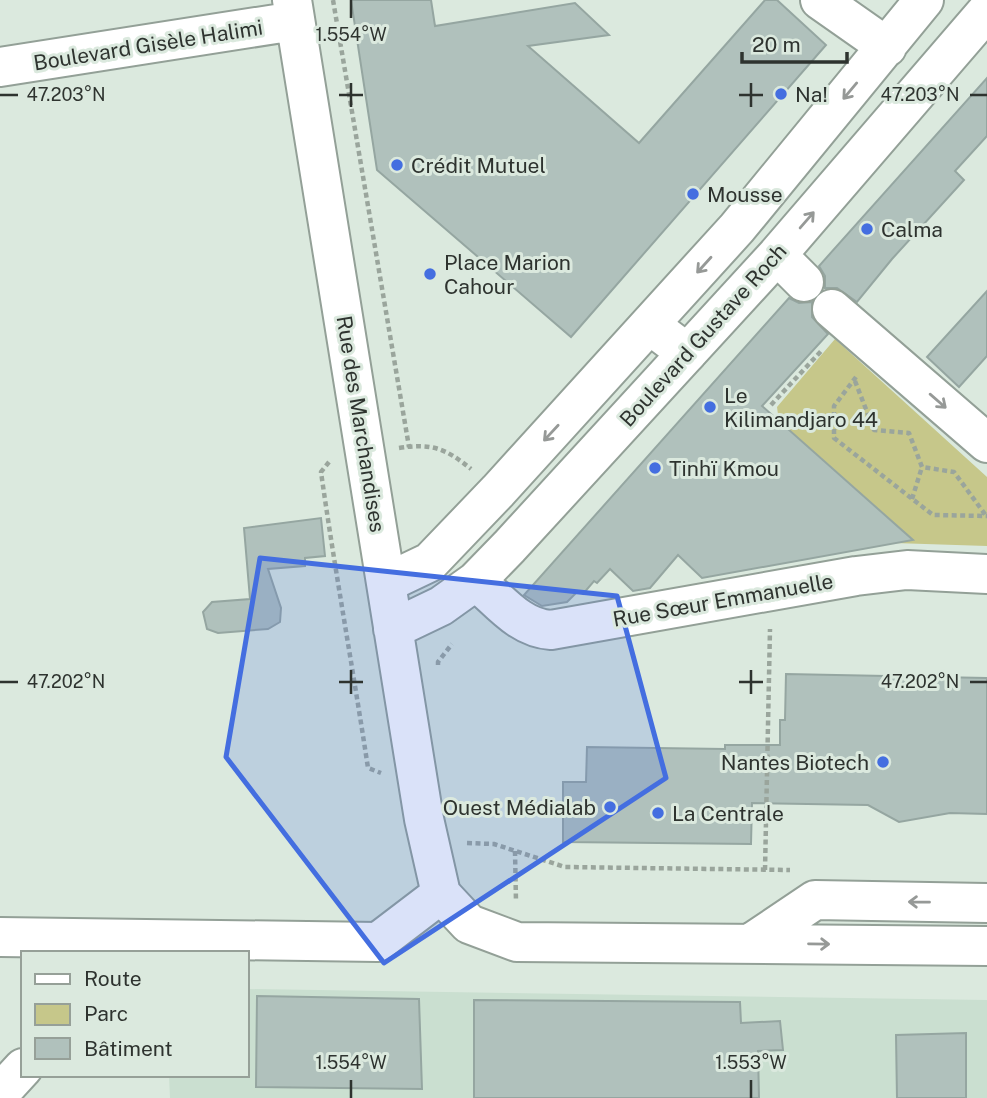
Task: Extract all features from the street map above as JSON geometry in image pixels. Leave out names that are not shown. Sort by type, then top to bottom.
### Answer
[{"type":"street","points":[[820,0],[887,47]]},
{"type":"street","points":[[386,583],[430,562],[650,325],[737,228],[924,0]]},
{"type":"street","name":"Boulevard Gisèle Halimi","points":[[0,67],[293,10]]},
{"type":"street","name":"Rue des Marchandises","points":[[293,10],[429,848],[440,894]]},
{"type":"street","name":"Boulevard Gustave Roch","points":[[393,629],[440,606],[476,580],[777,255],[987,11]]},
{"type":"street","points":[[777,255],[804,282]]},
{"type":"street","points":[[839,315],[875,364],[987,443]]},
{"type":"street","points":[[650,325],[687,353]]},
{"type":"street","name":"Rue Sœur Emmanuelle","points":[[476,580],[513,615],[537,629],[551,630],[856,576],[907,570],[987,574]]},
{"type":"street","points":[[0,937],[139,946],[378,942],[440,894],[468,924],[517,942],[987,946]]},
{"type":"street","points":[[751,943],[815,900],[987,903]]},
{"type":"street","points":[[0,1093],[21,1070]]},
{"type":"path","points":[[333,0],[409,447]]},
{"type":"path","points":[[771,405],[821,350],[839,315]]},
{"type":"path","points":[[821,350],[830,357]]},
{"type":"path","points":[[875,364],[855,379],[834,406],[834,439],[933,515],[987,516]]},
{"type":"path","points":[[846,371],[855,379],[874,430],[909,433],[922,467],[912,499]]},
{"type":"path","points":[[922,467],[954,472],[987,516]]},
{"type":"path","points":[[765,870],[771,592]]},
{"type":"path","points":[[440,675],[438,662],[452,643]]},
{"type":"path","points":[[464,831],[467,843],[494,844],[565,867],[793,870]]},
{"type":"highlighted area","points":[[260,558],[617,596],[666,778],[384,963],[226,757]]},
{"type":"shaded area","points":[[248,989],[987,1000],[987,1098],[170,1098],[169,1077],[248,1077]]},
{"type":"green space","points":[[835,339],[987,477],[987,546],[894,543],[900,528],[779,422],[777,407]]},
{"type":"building","points":[[351,0],[431,0],[435,26],[575,3],[609,35],[528,46],[639,143],[765,0],[777,0],[826,45],[571,337],[377,170]]},
{"type":"building","points":[[987,78],[987,136],[955,171],[964,180],[857,302],[837,288],[825,288],[825,276],[819,266]]},
{"type":"building","points":[[987,291],[987,356],[959,387],[927,357]]},
{"type":"building","points":[[789,298],[799,303],[812,302],[812,317],[828,334],[762,406],[913,540],[702,578],[678,555],[650,588],[633,591],[610,569],[583,594],[578,591],[567,602],[542,606],[524,595]]},
{"type":"building","points":[[321,518],[325,556],[305,558],[305,566],[268,569],[281,608],[280,622],[268,629],[218,633],[207,629],[203,612],[212,602],[250,599],[244,528]]},
{"type":"building","points":[[786,674],[987,678],[987,814],[950,813],[899,822],[868,805],[752,803],[751,844],[563,842],[563,782],[586,782],[587,747],[725,749],[725,745],[780,745],[780,720],[785,720]]},
{"type":"building","points":[[257,996],[419,999],[422,1089],[256,1087]]},
{"type":"building","points":[[474,1000],[740,1002],[741,1023],[780,1021],[783,1050],[758,1051],[759,1098],[474,1098]]},
{"type":"building","points":[[966,1033],[966,1098],[897,1098],[896,1035]]},
{"type":"place","name":"Na!","points":[[781,94]]},
{"type":"place","name":"Crédit Mutuel","points":[[397,165]]},
{"type":"place","name":"Mousse","points":[[693,194]]},
{"type":"place","name":"Calma","points":[[867,229]]},
{"type":"place","name":"Place Marion Cahour","points":[[430,274]]},
{"type":"place","name":"Le Kilimandjaro 44","points":[[710,407]]},
{"type":"place","name":"Tinhï Kmou","points":[[655,468]]},
{"type":"place","name":"Nantes Biotech","points":[[883,762]]},
{"type":"place","name":"Ouest Médialab","points":[[610,807]]},
{"type":"place","name":"La Centrale","points":[[658,813]]}]
